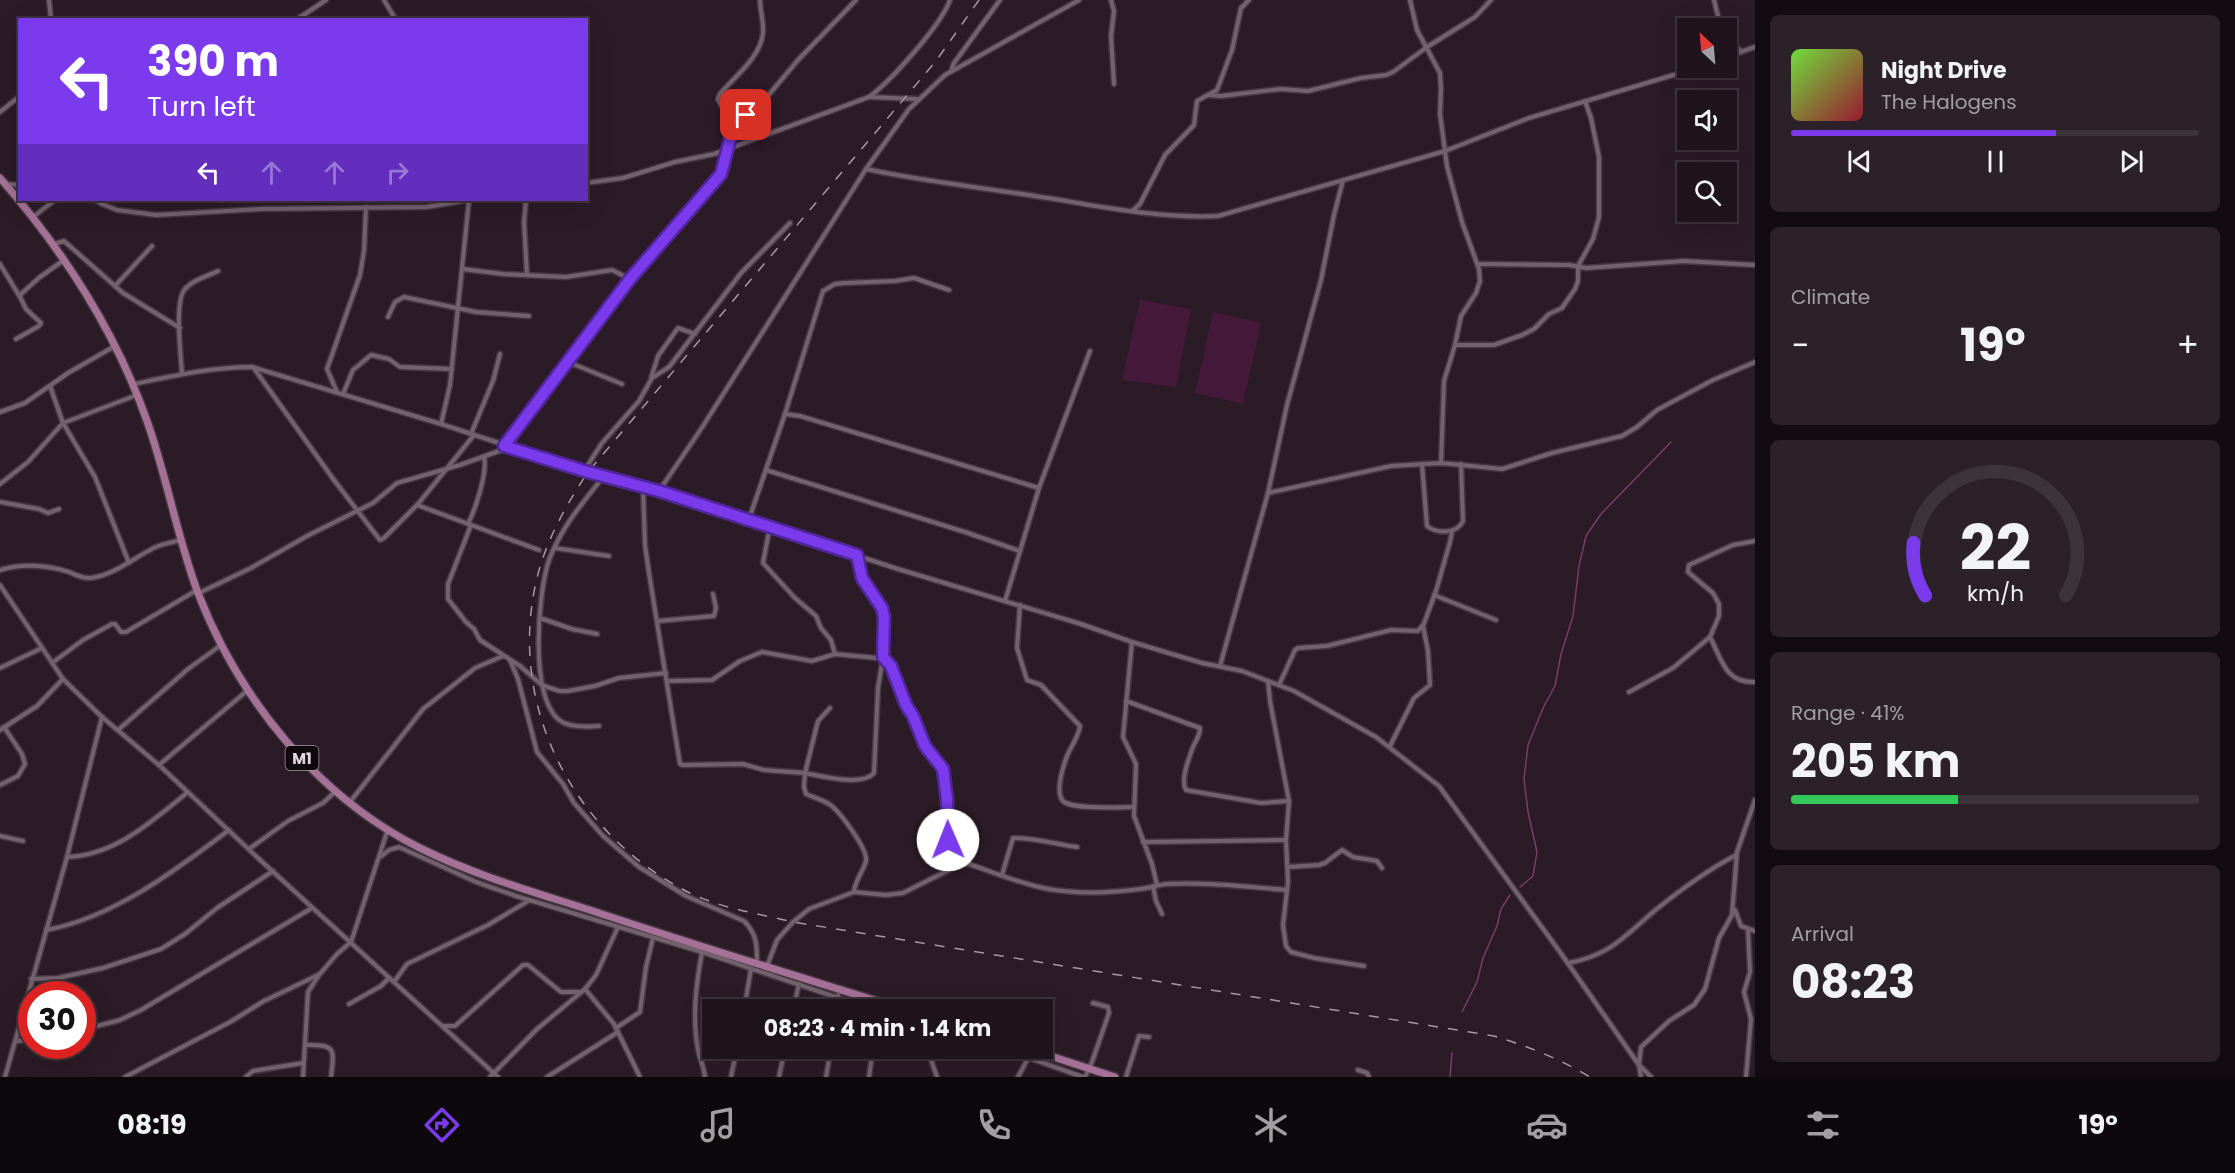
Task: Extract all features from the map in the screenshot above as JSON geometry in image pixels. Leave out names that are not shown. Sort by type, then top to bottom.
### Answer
[{"type":"main road","name":"M1","points":[[3,181],[18,199]]},
{"type":"main road","name":"M1","points":[[20,201],[65,260],[83,288],[133,384],[153,438],[198,592],[221,645],[248,690],[290,746],[336,791],[388,829],[422,849],[463,868],[620,924],[754,966],[766,966],[871,999]]},
{"type":"main road","points":[[1053,1059],[1115,1077]]},
{"type":"street","points":[[49,0],[51,18]]},
{"type":"street","points":[[299,18],[326,0]]},
{"type":"street","points":[[384,0],[395,18]]},
{"type":"street","points":[[733,128],[718,99],[755,55],[761,42],[764,32],[760,0]]},
{"type":"street","points":[[504,446],[630,279],[721,174],[733,128],[767,97],[798,60],[856,0]]},
{"type":"street","points":[[588,183],[623,178],[727,150],[869,97],[889,82],[944,14],[950,0]]},
{"type":"street","points":[[951,71],[954,63],[1000,0]]},
{"type":"street","points":[[659,491],[703,426],[866,169],[897,124],[918,99],[951,71],[1079,0]]},
{"type":"street","points":[[1111,0],[1114,11],[1111,36],[1113,84]]},
{"type":"street","points":[[1132,211],[1140,204],[1165,155],[1194,125],[1197,101],[1217,90],[1234,42],[1241,8],[1249,0]]},
{"type":"street","points":[[1410,0],[1418,30],[1440,74],[1442,89],[1440,114],[1445,151],[1453,191],[1477,264],[1480,281],[1476,293],[1461,316],[1444,381],[1441,463]]},
{"type":"street","points":[[1209,95],[1221,96],[1281,89],[1308,92],[1361,78],[1386,75],[1475,16],[1491,0]]},
{"type":"street","points":[[1714,0],[1718,18]]},
{"type":"street","points":[[1737,54],[1755,47]]},
{"type":"street","points":[[1737,48],[1742,52]]},
{"type":"street","points":[[866,169],[930,181],[1132,211],[1201,217],[1218,216],[1445,151],[1529,118],[1677,74]]},
{"type":"street","points":[[869,97],[918,99]]},
{"type":"street","points":[[0,112],[18,98]]},
{"type":"street","points":[[1455,345],[1498,345],[1534,329],[1544,318],[1562,308],[1575,289],[1578,280],[1578,266],[1593,239],[1596,226],[1600,175],[1597,142],[1585,101]]},
{"type":"street","points":[[1220,666],[1268,493],[1287,405],[1321,280],[1343,180]]},
{"type":"street","points":[[3,181],[18,185]]},
{"type":"street","points":[[33,217],[55,201]]},
{"type":"street","points":[[98,201],[117,210],[148,214],[427,207],[463,201]]},
{"type":"street","points":[[441,424],[452,369],[469,201]]},
{"type":"street","points":[[526,201],[524,222],[526,275]]},
{"type":"street","points":[[337,393],[327,369],[360,275],[364,251],[366,207]]},
{"type":"street","points":[[650,382],[669,367],[741,273],[790,223]]},
{"type":"street","points":[[53,244],[64,241],[132,300],[180,328]]},
{"type":"street","points":[[115,286],[152,246]]},
{"type":"street","points":[[20,297],[26,288],[65,260]]},
{"type":"street","points":[[1477,264],[1598,268],[1684,261],[1755,265]]},
{"type":"street","points":[[0,264],[26,309],[41,323],[16,339]]},
{"type":"street","points":[[462,269],[526,275],[574,276],[612,270],[630,279]]},
{"type":"street","points":[[182,374],[180,299],[183,291],[190,285],[219,271]]},
{"type":"street","points":[[749,519],[785,414],[823,291],[836,284],[914,278],[949,290]]},
{"type":"street","points":[[388,317],[395,302],[402,297],[457,309],[529,316]]},
{"type":"street","points":[[584,471],[602,443],[639,401],[650,382],[657,358],[678,327],[695,334]]},
{"type":"street","points":[[0,412],[25,403],[115,346]]},
{"type":"street","points":[[1005,601],[1039,488],[1090,351]]},
{"type":"street","points":[[252,367],[380,540],[417,505],[473,434],[493,381],[500,354]]},
{"type":"street","points":[[343,394],[353,370],[371,355],[389,360],[400,367],[452,369]]},
{"type":"street","points":[[568,362],[622,384]]},
{"type":"street","points":[[1268,493],[1391,466],[1441,463],[1502,469],[1552,453],[1622,436],[1657,410],[1713,380],[1755,362]]},
{"type":"street","points":[[133,384],[182,374],[233,367],[252,367],[473,434],[584,471],[644,486],[1132,642],[1254,675],[1279,685],[1307,698],[1390,746],[1448,796],[1639,1065],[1651,1077]]},
{"type":"street","points":[[50,386],[63,423],[95,477],[129,563]]},
{"type":"street","points":[[0,484],[28,462],[63,423],[137,395]]},
{"type":"street","points":[[785,414],[820,422],[1039,488]]},
{"type":"street","points":[[52,663],[76,645],[112,624],[115,624],[121,632],[126,632],[198,592],[251,568],[307,536],[373,503],[397,483],[408,478],[444,470],[510,447]]},
{"type":"street","points":[[484,457],[485,464],[469,524],[446,591],[454,607],[474,629],[480,640],[510,660],[542,686],[559,691],[590,688],[619,678],[666,673]]},
{"type":"street","points":[[1422,464],[1427,526],[1431,530],[1452,532]]},
{"type":"street","points":[[1279,685],[1295,650],[1299,648],[1327,646],[1391,630],[1418,631],[1434,595],[1452,532],[1460,526],[1462,521],[1461,464]]},
{"type":"street","points":[[766,470],[946,525],[1020,551]]},
{"type":"street","points":[[599,726],[577,726],[560,721],[551,708],[542,686],[539,662],[540,618],[546,574],[555,548],[570,519],[604,476]]},
{"type":"street","points":[[644,486],[645,545],[681,765],[743,764],[764,770],[859,780],[866,779],[874,773],[884,617],[882,608],[862,578],[857,555]]},
{"type":"street","points":[[0,502],[39,508],[48,513],[59,509]]},
{"type":"street","points":[[417,505],[539,550]]},
{"type":"street","points":[[770,526],[763,563],[795,598],[816,616],[821,628],[831,640],[835,654]]},
{"type":"street","points":[[0,570],[31,566],[90,578],[129,563],[152,548],[182,539]]},
{"type":"street","points":[[1629,692],[1673,668],[1710,637],[1719,616],[1719,604],[1713,593],[1688,572],[1689,565],[1733,545],[1755,541]]},
{"type":"street","points":[[555,548],[609,556]]},
{"type":"street","points":[[0,585],[63,680],[443,1026],[492,1075],[498,1077]]},
{"type":"street","points":[[658,621],[714,616],[716,608],[713,594]]},
{"type":"street","points":[[1434,595],[1496,620]]},
{"type":"street","points":[[1020,605],[1017,648],[1027,680],[1041,685],[1080,726],[1065,762],[1060,789],[1062,800],[1066,804],[1078,806],[1133,807]]},
{"type":"street","points":[[540,618],[572,629],[597,634]]},
{"type":"street","points":[[1390,746],[1414,698],[1430,685],[1428,651],[1422,626]]},
{"type":"street","points":[[1710,637],[1733,678],[1743,682],[1755,682]]},
{"type":"street","points":[[1132,642],[1123,737],[1128,751],[1135,759],[1137,775],[1134,816],[1152,864],[1156,901],[1162,914]]},
{"type":"street","points":[[118,730],[188,669],[221,645]]},
{"type":"street","points":[[0,668],[42,648]]},
{"type":"street","points":[[667,681],[716,679],[740,661],[756,653],[772,653],[812,661],[835,654],[883,657],[891,666],[925,746],[943,769],[947,800],[948,840],[961,864]]},
{"type":"street","points":[[350,802],[423,709],[475,668],[503,656]]},
{"type":"street","points":[[510,660],[518,679],[537,752],[563,784],[574,803],[603,836],[639,867],[686,897],[744,921],[750,927],[757,940],[746,999]]},
{"type":"street","points":[[0,785],[18,776],[25,764],[22,754],[2,728],[37,706],[63,680]]},
{"type":"street","points":[[1268,681],[1289,801],[1286,840],[1287,890],[1283,925],[1287,950],[1314,958],[1365,966]]},
{"type":"street","points":[[159,765],[248,690]]},
{"type":"street","points":[[1126,701],[1200,728],[1183,786],[1186,790],[1261,803],[1289,801]]},
{"type":"street","points":[[830,708],[818,721],[805,773],[804,787],[806,794],[827,803],[837,811],[864,850],[866,859],[856,881],[854,892]]},
{"type":"street","points":[[5,1077],[31,979],[68,856],[102,717]]},
{"type":"street","points":[[249,849],[280,825],[323,803],[336,791]]},
{"type":"street","points":[[68,856],[101,851],[120,842],[160,815],[188,792]]},
{"type":"street","points":[[1755,800],[1736,855],[1734,908],[1741,926],[1755,932]]},
{"type":"street","points":[[303,1077],[307,997],[319,975],[351,942],[388,829]]},
{"type":"street","points":[[46,930],[76,922],[122,901],[177,868],[228,830]]},
{"type":"street","points":[[0,836],[23,841]]},
{"type":"street","points":[[1002,875],[1013,838],[1031,838],[1077,847]]},
{"type":"street","points":[[1143,842],[1286,840]]},
{"type":"street","points":[[380,858],[389,850],[399,847],[476,882],[529,900],[620,924],[653,938],[754,966],[844,999]]},
{"type":"street","points":[[1288,867],[1319,865],[1342,850],[1353,857],[1377,861],[1382,868]]},
{"type":"street","points":[[1568,963],[1589,959],[1608,950],[1701,875],[1736,855]]},
{"type":"street","points":[[766,966],[777,940],[801,914],[820,903],[854,892],[886,895],[903,893],[961,864],[1049,889],[1080,892],[1105,892],[1155,885],[1221,884],[1287,890]]},
{"type":"street","points":[[31,979],[58,978],[103,968],[161,949],[273,871]]},
{"type":"street","points":[[394,982],[407,964],[488,925],[529,900]]},
{"type":"street","points":[[96,1026],[120,1020],[141,1010],[312,908]]},
{"type":"street","points":[[1641,1077],[1639,1065],[1641,1047],[1669,1021],[1689,1010],[1700,998],[1710,973],[1719,938],[1734,908]]},
{"type":"street","points":[[492,1075],[537,1029],[583,991],[596,975],[620,924]]},
{"type":"street","points":[[1746,1077],[1752,1019],[1744,992],[1750,972],[1748,930]]},
{"type":"street","points":[[547,1077],[640,1012],[646,967],[653,938]]},
{"type":"street","points":[[702,952],[694,1014],[698,1051],[705,1077]]},
{"type":"street","points":[[443,1026],[455,1026],[523,965],[528,964],[561,992],[583,991],[606,1014],[617,1030],[640,1077]]},
{"type":"street","points":[[125,1077],[230,1022],[264,1001],[319,975]]},
{"type":"street","points":[[349,1004],[381,986],[389,978]]},
{"type":"street","points":[[796,999],[800,984]]},
{"type":"street","points":[[838,997],[840,989]]},
{"type":"street","points":[[1044,1059],[1084,1077],[1109,1013],[1108,1007],[1093,1003]]},
{"type":"street","points":[[1126,1077],[1138,1036],[1149,1037]]},
{"type":"street","points":[[306,1046],[324,1045],[330,1049],[333,1058],[331,1077]]},
{"type":"street","points":[[731,1077],[735,1059]]},
{"type":"street","points":[[779,1077],[783,1059]]},
{"type":"street","points":[[826,1077],[829,1059]]},
{"type":"street","points":[[870,1077],[872,1059]]},
{"type":"street","points":[[931,1059],[937,1077]]},
{"type":"street","points":[[1018,1077],[1026,1059]]},
{"type":"street","points":[[246,1077],[254,1071],[303,1064]]},
{"type":"street","points":[[1358,1070],[1367,1073],[1370,1077]]},
{"type":"shaded area","points":[[1140,300],[1191,309],[1176,387],[1122,380]]},
{"type":"shaded area","points":[[1213,312],[1261,323],[1243,404],[1195,393]]},
{"type":"waterway","points":[[1520,887],[1533,876],[1537,852],[1528,812],[1524,779],[1528,745],[1555,686],[1561,654],[1573,616],[1579,566],[1586,536],[1601,514],[1671,442]]},
{"type":"waterway","points":[[1462,1012],[1477,982],[1501,909],[1510,895]]},
{"type":"waterway","points":[[1450,1077],[1452,1053]]},
{"type":"railway","points":[[979,0],[936,61],[588,472],[564,511],[540,567],[530,629],[532,675],[541,719],[558,761],[581,800],[610,835],[645,865],[684,890],[724,906],[793,922],[1494,1036],[1567,1064],[1590,1077]]},
{"type":"route","points":[[746,115],[733,128],[721,174],[630,279],[504,446],[659,491],[857,555],[862,578],[882,608],[885,624],[883,657],[887,658],[891,666],[925,746],[944,772],[948,840]]}]
